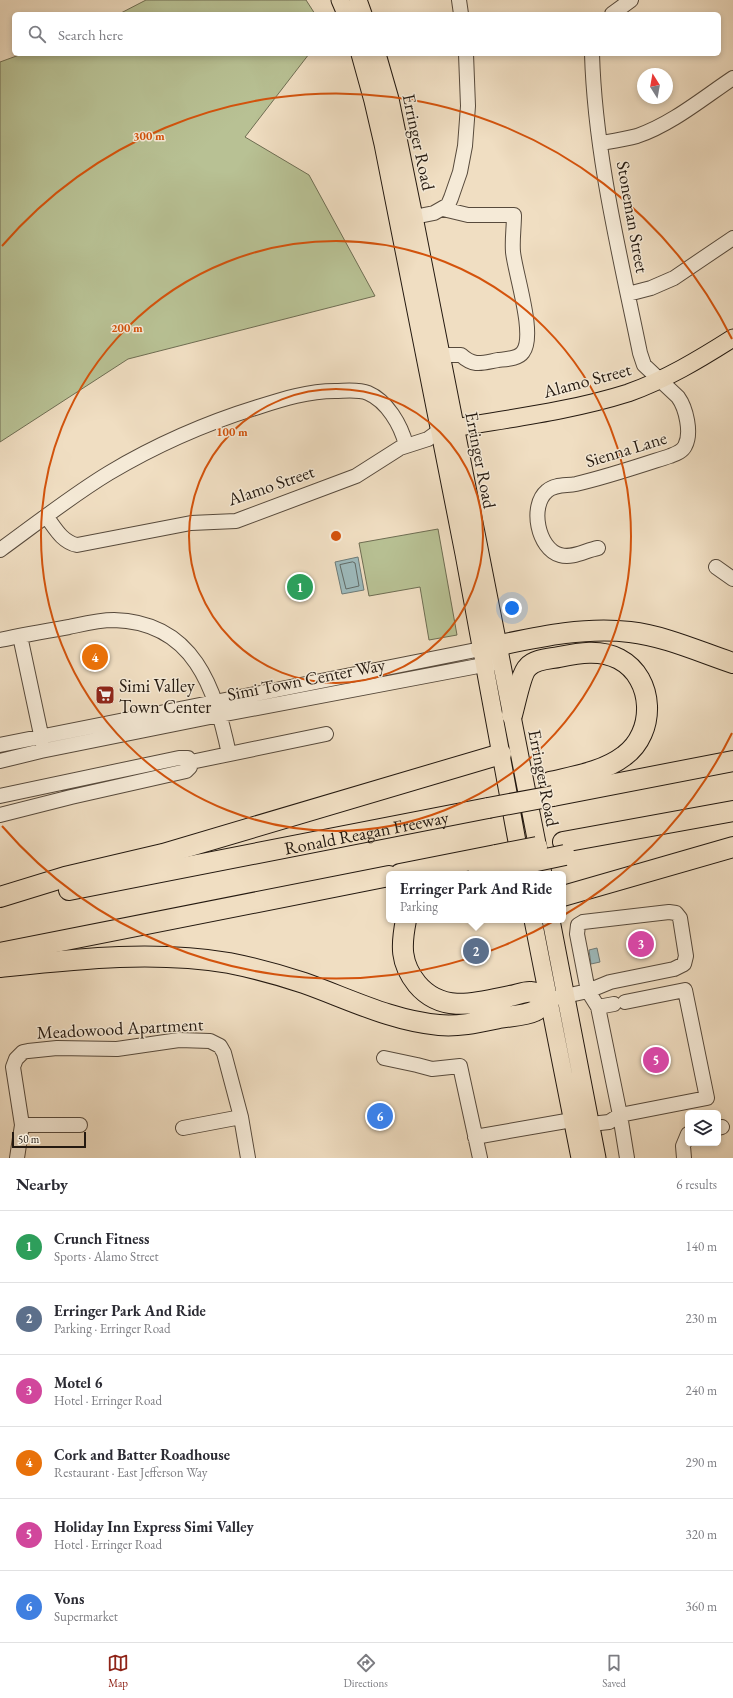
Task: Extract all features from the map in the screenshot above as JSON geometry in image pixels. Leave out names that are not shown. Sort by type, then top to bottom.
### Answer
[{"type":"highway","points":[[491,656],[577,631],[610,630],[632,632],[667,641],[733,663]]},
{"type":"highway","points":[[512,716],[524,672],[528,666],[538,661],[591,652],[606,654],[618,658],[629,665],[636,674],[645,691],[647,703],[647,716],[640,738],[625,756],[602,768],[552,789]]},
{"type":"highway","points":[[0,897],[65,877],[163,854],[500,754]]},
{"type":"highway","points":[[552,789],[733,761]]},
{"type":"highway","name":"Ronald Reagan Freeway","points":[[0,903],[391,827],[552,789]]},
{"type":"highway","points":[[424,871],[497,862],[660,825],[733,811]]},
{"type":"highway","points":[[566,895],[733,847]]},
{"type":"highway","points":[[483,871],[497,862]]},
{"type":"highway","points":[[0,953],[386,877]]},
{"type":"highway","points":[[406,923],[402,950],[405,964],[411,977],[419,987],[438,1000],[450,1004],[467,1005],[532,992],[557,997]]},
{"type":"highway","points":[[0,967],[80,959],[146,956],[189,958],[229,963],[304,983],[388,1015],[441,1025],[475,1022],[535,1011],[557,997]]},
{"type":"main road","points":[[340,0],[345,12]]},
{"type":"main road","points":[[358,0],[362,12]]},
{"type":"main road","name":"Erringer Road","points":[[361,56],[406,219],[440,355],[447,429]]},
{"type":"main road","name":"Erringer Road","points":[[378,56],[390,99],[406,219],[491,656],[500,754],[523,871]]},
{"type":"main road","name":"Alamo Street","points":[[447,429],[568,408],[629,392],[697,361],[733,338]]},
{"type":"main road","name":"Erringer Road","points":[[491,656],[512,716],[542,871]]},
{"type":"main road","points":[[534,923],[557,997],[591,1124],[597,1158]]},
{"type":"main road","points":[[552,923],[557,997],[572,1120],[580,1158]]},
{"type":"street","points":[[459,0],[461,12]]},
{"type":"street","points":[[615,12],[631,0]]},
{"type":"street","points":[[406,219],[434,213],[443,209],[448,205],[452,198],[460,172],[465,146],[468,106],[466,56]]},
{"type":"street","name":"Stoneman Street","points":[[592,56],[593,86],[607,184],[628,294],[644,365],[659,379]]},
{"type":"street","points":[[601,143],[636,136],[650,131],[665,123],[733,78]]},
{"type":"street","points":[[440,355],[461,355],[468,362],[476,364],[518,357],[524,350],[526,340],[525,310],[513,251],[514,215],[468,215],[443,209]]},
{"type":"street","points":[[628,294],[651,288],[674,278],[733,238]]},
{"type":"street","name":"Sienna Lane","points":[[598,548],[568,557],[551,551],[544,544],[541,535],[537,512],[539,500],[546,491],[554,487],[575,484],[670,456],[680,452],[685,447],[688,432],[681,401],[659,379]]},
{"type":"street","points":[[0,550],[46,516],[109,473],[173,439],[243,411],[316,391],[358,391],[367,393],[380,400],[394,417],[405,440]]},
{"type":"street","name":"Alamo Street","points":[[46,516],[63,539],[69,544],[77,545],[191,523],[236,521],[356,476],[405,440],[428,439],[447,429]]},
{"type":"street","points":[[716,567],[733,579]]},
{"type":"street","points":[[0,640],[95,622],[114,620],[149,627],[167,635],[192,656],[201,668],[218,709],[229,754]]},
{"type":"street","points":[[20,636],[45,750]]},
{"type":"street","name":"Simi Town Center Way","points":[[0,745],[41,736],[218,709],[491,656]]},
{"type":"street","name":"Simi Town Center Way","points":[[0,761],[218,709]]},
{"type":"street","points":[[192,762],[326,734]]},
{"type":"street","points":[[0,796],[179,758],[188,758],[192,762]]},
{"type":"street","points":[[0,815],[186,771],[192,762]]},
{"type":"street","points":[[557,997],[588,992],[610,982],[674,969],[684,964],[686,956],[678,915],[669,912],[583,922],[578,925],[577,934],[588,992],[598,1007],[620,1115],[627,1158]]},
{"type":"street","points":[[475,1137],[572,1120],[591,1124],[609,1122],[620,1115],[707,1098],[685,990],[598,1007]]},
{"type":"street","name":"Meadowood Apartment","points":[[17,1158],[22,1125],[13,1067],[16,1059],[23,1052],[57,1048],[117,1049],[179,1040],[210,1041],[220,1046],[224,1053],[241,1118],[248,1158]]},
{"type":"street","points":[[384,1058],[417,1064],[432,1069],[460,1066],[480,1158]]},
{"type":"street","points":[[183,1128],[241,1118]]},
{"type":"street","points":[[22,1125],[80,1125]]},
{"type":"street","points":[[684,1158],[683,1146],[685,1141]]},
{"type":"green space","points":[[146,0],[306,0],[314,12],[123,12]]},
{"type":"green space","points":[[16,56],[307,56],[245,137],[309,175],[375,296],[128,359],[0,442],[0,62]]},
{"type":"green space","points":[[438,529],[457,635],[429,640],[420,587],[369,596],[359,543]]},
{"type":"water","points":[[358,557],[364,590],[342,594],[335,562]]},
{"type":"water","points":[[597,948],[600,962],[591,964],[589,950]]},
{"type":"water","points":[[656,1050],[658,1056],[655,1058],[656,1066],[651,1069],[646,1065],[645,1053]]},
{"type":"place","name":"Crunch Fitness","points":[[300,587]]},
{"type":"place","name":"Cork and Batter Roadhouse","points":[[95,657]]},
{"type":"place","name":"Simi Valley Town Center","points":[[105,695]]},
{"type":"place","name":"Motel 6","points":[[641,944]]},
{"type":"place","name":"Erringer Park And Ride","points":[[476,951]]},
{"type":"place","name":"Holiday Inn Express Simi Valley","points":[[656,1060]]},
{"type":"place","name":"Vons","points":[[380,1116]]}]
